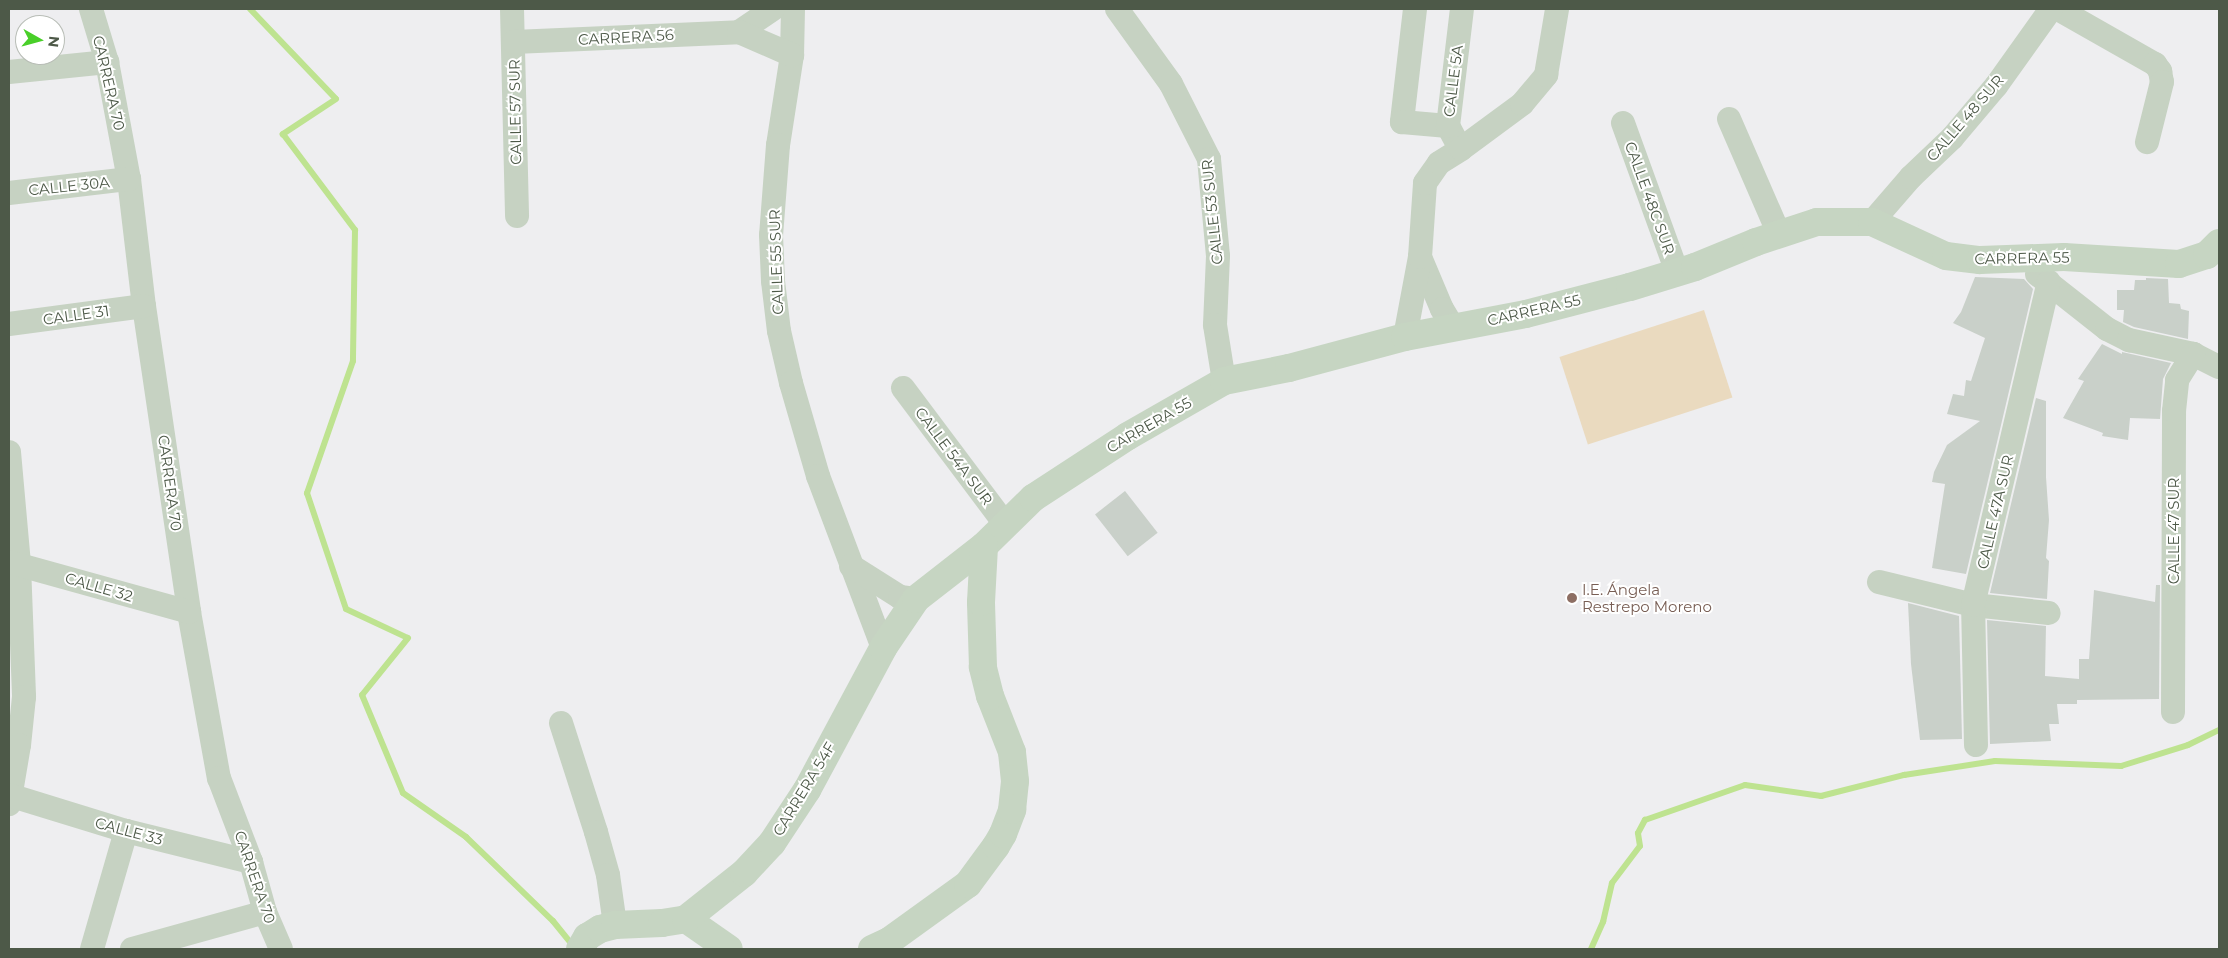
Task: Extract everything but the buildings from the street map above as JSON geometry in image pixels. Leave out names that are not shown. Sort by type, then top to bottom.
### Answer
[{"type":"main road","name":"CARRERA 55","points":[[916,599],[984,546],[1033,498],[1128,436],[1224,381],[1290,368],[1405,337],[1526,314],[1677,272],[1817,222],[1844,220],[1872,222],[1946,256],[1980,260],[2064,256],[2179,264],[2213,249]]},
{"type":"main road","points":[[872,949],[889,941],[968,884],[987,862],[1003,834],[1012,810],[1015,781],[1012,752],[990,696],[983,668],[981,602],[984,546]]},
{"type":"main road","name":"CARRERA 54F","points":[[584,943],[600,929],[615,925],[662,923],[686,919],[744,872],[772,843],[806,790],[883,648],[916,599]]},
{"type":"main road","points":[[686,919],[729,949]]},
{"type":"street","name":"CARRERA 70","points":[[91,9],[106,62],[129,179],[144,306],[189,612],[219,778],[251,862],[265,912],[281,949]]},
{"type":"street","name":"CALLE 57 SUR","points":[[512,9],[517,216]]},
{"type":"street","points":[[739,32],[773,9]]},
{"type":"street","name":"CALLE 55 SUR","points":[[793,9],[792,55],[778,145],[771,235],[774,291],[779,331],[791,383],[818,476],[883,648]]},
{"type":"street","name":"CALLE 53 SUR","points":[[1117,9],[1171,84],[1209,158],[1218,256],[1215,325],[1224,381]]},
{"type":"street","points":[[1415,9],[1402,122],[1448,126]]},
{"type":"street","name":"CALLE 5A","points":[[1462,9],[1448,126],[1462,149]]},
{"type":"street","points":[[1405,337],[1420,257],[1425,183],[1439,163],[1462,149],[1522,104],[1546,75],[1557,9]]},
{"type":"street","name":"CALLE 48 SUR","points":[[1872,222],[1911,177],[1952,138],[1996,86],[2051,9]]},
{"type":"street","points":[[2058,9],[2155,64],[2160,71],[2162,82],[2147,142]]},
{"type":"street","name":"CARRERA 56","points":[[514,42],[739,32],[792,55]]},
{"type":"street","points":[[9,72],[106,62]]},
{"type":"street","points":[[1729,119],[1779,234]]},
{"type":"street","name":"CALLE 48C SUR","points":[[1623,123],[1677,272]]},
{"type":"street","name":"CALLE 30A","points":[[9,193],[129,179]]},
{"type":"street","points":[[1420,257],[1442,309],[1453,327]]},
{"type":"street","points":[[2014,258],[2049,282],[2107,329],[2129,340],[2193,354],[2219,367]]},
{"type":"street","name":"CALLE 47A SUR","points":[[1976,745],[1973,605],[2049,282]]},
{"type":"street","name":"CALLE 31","points":[[9,324],[144,306]]},
{"type":"street","name":"CALLE 47 SUR","points":[[2174,712],[2174,411],[2178,380],[2193,354]]},
{"type":"street","name":"CALLE 54A SUR","points":[[903,388],[1005,524]]},
{"type":"street","points":[[9,452],[14,563],[24,697],[10,798]]},
{"type":"street","name":"CALLE 32","points":[[14,563],[189,612]]},
{"type":"street","points":[[851,566],[900,596],[916,599]]},
{"type":"street","points":[[1879,582],[1973,605],[2049,613]]},
{"type":"street","points":[[561,723],[608,876],[615,925]]},
{"type":"street","name":"CALLE 33","points":[[10,798],[126,831],[251,862]]},
{"type":"street","points":[[92,949],[126,831]]},
{"type":"street","points":[[132,949],[176,944],[265,912]]},
{"type":"shaded area","points":[[1704,310],[1732,397],[1588,444],[1559,357]]},
{"type":"waterway","points":[[250,9],[336,99],[283,134],[355,230],[353,361],[307,493],[346,609],[408,638],[362,695],[403,793],[466,837],[553,921],[573,946]]},
{"type":"waterway","points":[[1591,949],[1603,922],[1612,883],[1640,846],[1638,833],[1645,820],[1745,785],[1821,796],[1904,775],[1995,761],[2121,766],[2188,745],[2219,730]]},
{"type":"place","name":"I.E. Ángela Restrepo Moreno","points":[[1572,598]]}]
